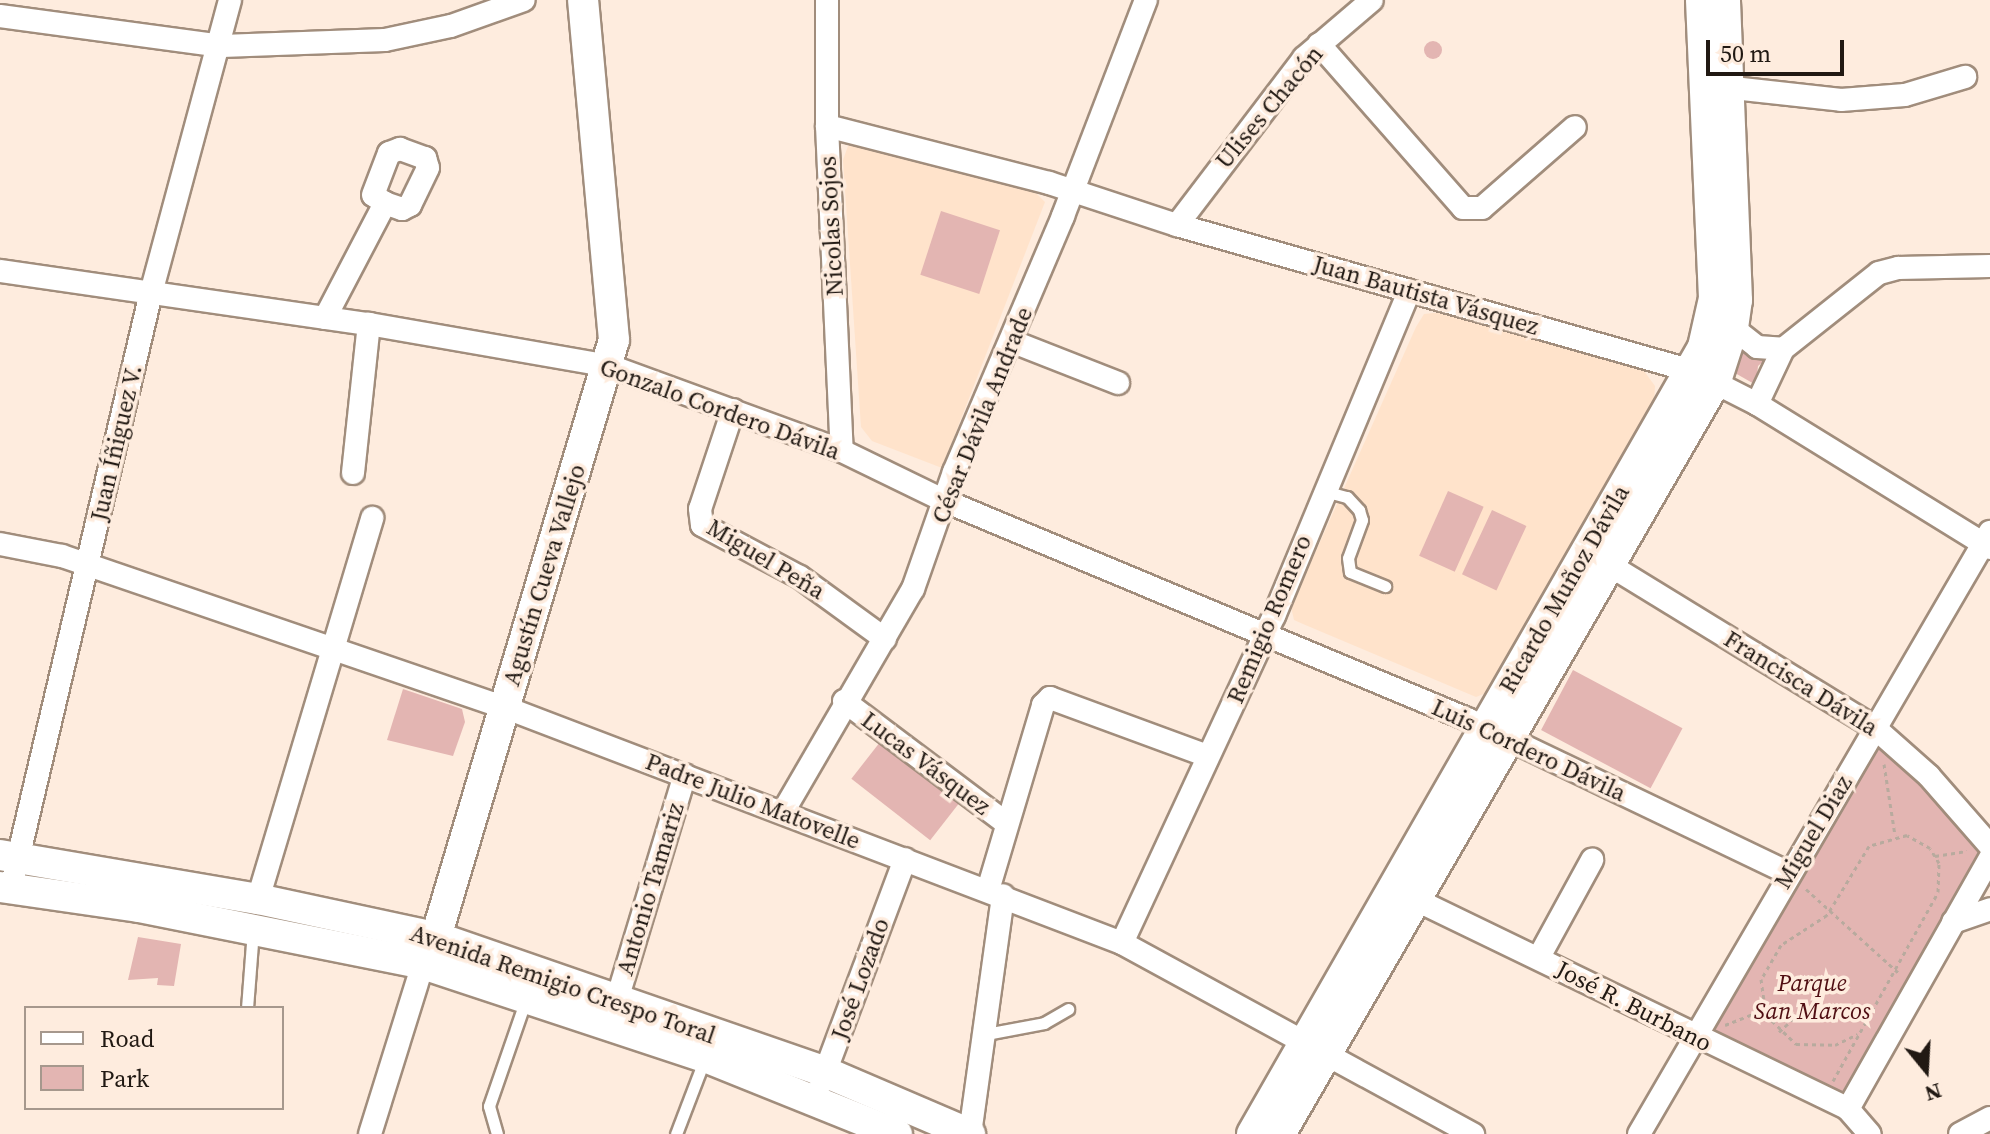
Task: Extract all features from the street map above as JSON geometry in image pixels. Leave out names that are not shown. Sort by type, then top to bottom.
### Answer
[{"type":"main road","name":"Agustín Cueva Vallejo","points":[[430,951],[610,366],[614,340],[583,0]]},
{"type":"main road","name":"Ricardo Muñoz Dávila","points":[[1252,1134],[1314,1047],[1733,328],[1718,86],[1701,0]]},
{"type":"main road","name":"Ricardo Muñoz Dávila","points":[[1704,376],[1714,298],[1718,86],[1725,0]]},
{"type":"main road","name":"Avenida Remigio Crespo Toral","points":[[10,856],[258,899],[616,1003],[820,1086],[897,1134]]},
{"type":"main road","name":"Avenida Remigio Crespo Toral","points":[[6,888],[253,929],[430,951],[527,998],[705,1057],[820,1086],[970,1134]]},
{"type":"main road","name":"Ricardo Muñoz Dávila","points":[[1280,1134],[1314,1047]]},
{"type":"street","name":"Juan Íñiguez V.","points":[[6,888],[10,856],[88,566],[151,293],[222,46],[230,0]]},
{"type":"street","points":[[0,16],[222,46],[385,40],[451,26],[524,0]]},
{"type":"street","name":"Nicolas Sojos","points":[[827,0],[827,126],[842,451]]},
{"type":"street","name":"César Dávila Andrade","points":[[783,812],[844,701],[913,589],[945,501],[1072,191],[1146,0]]},
{"type":"street","name":"Ulises Chacón","points":[[1177,225],[1241,135],[1319,44],[1372,0]]},
{"type":"street","points":[[1319,44],[1463,208],[1473,210],[1575,127]]},
{"type":"street","points":[[1718,86],[1841,100],[1905,95],[1965,77]]},
{"type":"street","name":"Juan Bautista Vásquez","points":[[827,126],[1072,191],[1177,225],[1704,376],[1757,404],[1988,541]]},
{"type":"street","points":[[325,318],[385,203]]},
{"type":"street","points":[[1757,404],[1783,349],[1886,271],[1990,266]]},
{"type":"street","name":"Gonzalo Cordero Dávila","points":[[0,271],[369,324],[610,366],[842,451],[945,501],[1266,634]]},
{"type":"street","name":"Remigio Romero","points":[[1122,943],[1266,634],[1409,291]]},
{"type":"street","points":[[353,473],[369,324]]},
{"type":"street","points":[[1733,328],[1757,347],[1783,349]]},
{"type":"street","points":[[1011,341],[1118,383]]},
{"type":"street","name":"Miguel Peña","points":[[733,410],[700,509],[702,525],[800,577],[885,639]]},
{"type":"street","points":[[258,899],[372,518]]},
{"type":"street","name":"Miguel Diaz","points":[[1639,1134],[1789,873],[1988,541]]},
{"type":"street","name":"Padre Julio Matovelle","points":[[0,544],[88,566],[504,707],[1122,943],[1473,1134]]},
{"type":"street","name":"Francisca Dávila","points":[[1597,558],[1877,730],[1929,776],[1985,851]]},
{"type":"street","name":"Luis Cordero Dávila","points":[[1266,634],[1495,733],[1789,873]]},
{"type":"street","points":[[970,1134],[986,1034],[995,893],[1007,824],[1043,705],[1050,698],[1208,756]]},
{"type":"street","name":"Lucas Vásquez","points":[[844,701],[1007,824]]},
{"type":"street","name":"Antonio Tamariz","points":[[616,1003],[685,775]]},
{"type":"street","points":[[1848,1109],[1953,922],[1985,851]]},
{"type":"street","name":"José Lozado","points":[[820,1086],[905,859]]},
{"type":"street","points":[[1539,957],[1592,860]]},
{"type":"street","name":"José R. Burbano","points":[[1401,893],[1539,957],[1692,1038],[1848,1109],[1870,1134]]},
{"type":"street","points":[[1953,922],[1990,909]]},
{"type":"street","name":"Agustín Cueva Vallejo","points":[[370,1134],[430,951]]},
{"type":"street","points":[[1960,1134],[1990,1118]]},
{"type":"lane","points":[[1324,491],[1347,497],[1359,510],[1362,520],[1348,558],[1350,572],[1385,586]]},
{"type":"lane","points":[[247,1006],[253,929]]},
{"type":"lane","points":[[497,1134],[489,1106],[527,998]]},
{"type":"lane","points":[[986,1034],[1044,1023],[1068,1009]]},
{"type":"lane","points":[[676,1134],[705,1057]]},
{"type":"path","points":[[1877,730],[1895,835]]},
{"type":"path","points":[[1824,1099],[1938,892],[1941,878],[1935,856],[1920,840],[1895,835],[1869,846],[1831,911],[1781,945],[1765,966],[1763,1004],[1779,1032],[1808,1047],[1835,1045],[1858,1034]]},
{"type":"path","points":[[1935,856],[1985,851]]},
{"type":"path","points":[[1789,873],[1916,988]]},
{"type":"path","points":[[1779,1032],[1798,1014]]},
{"type":"shaded area","points":[[858,145],[1035,192],[1045,202],[942,468],[872,441],[861,427],[843,160],[848,146]]},
{"type":"shaded area","points":[[1443,312],[1644,371],[1655,386],[1654,404],[1486,693],[1476,697],[1294,620],[1291,607],[1416,327],[1424,314]]},
{"type":"green space","points":[[1429,41],[1437,41],[1442,50],[1440,57],[1429,59],[1424,54],[1424,46]]},
{"type":"green space","points":[[941,211],[1000,230],[979,294],[920,275]]},
{"type":"green space","points":[[1743,349],[1766,359],[1758,366],[1756,385],[1735,373],[1733,363]]},
{"type":"green space","points":[[1448,491],[1484,507],[1455,572],[1419,556]]},
{"type":"green space","points":[[1492,510],[1526,526],[1496,590],[1462,574]]},
{"type":"green space","points":[[1573,670],[1682,728],[1651,788],[1541,730]]},
{"type":"green space","points":[[403,689],[462,709],[465,722],[453,756],[387,740]]},
{"type":"green space","points":[[884,737],[963,799],[930,840],[851,779]]},
{"type":"green space","name":"Parque San Marcos","points":[[1873,739],[1921,782],[1977,845],[1978,853],[1845,1100],[1700,1033]]},
{"type":"green space","points":[[138,937],[181,944],[174,986],[157,985],[158,978],[128,980]]}]
